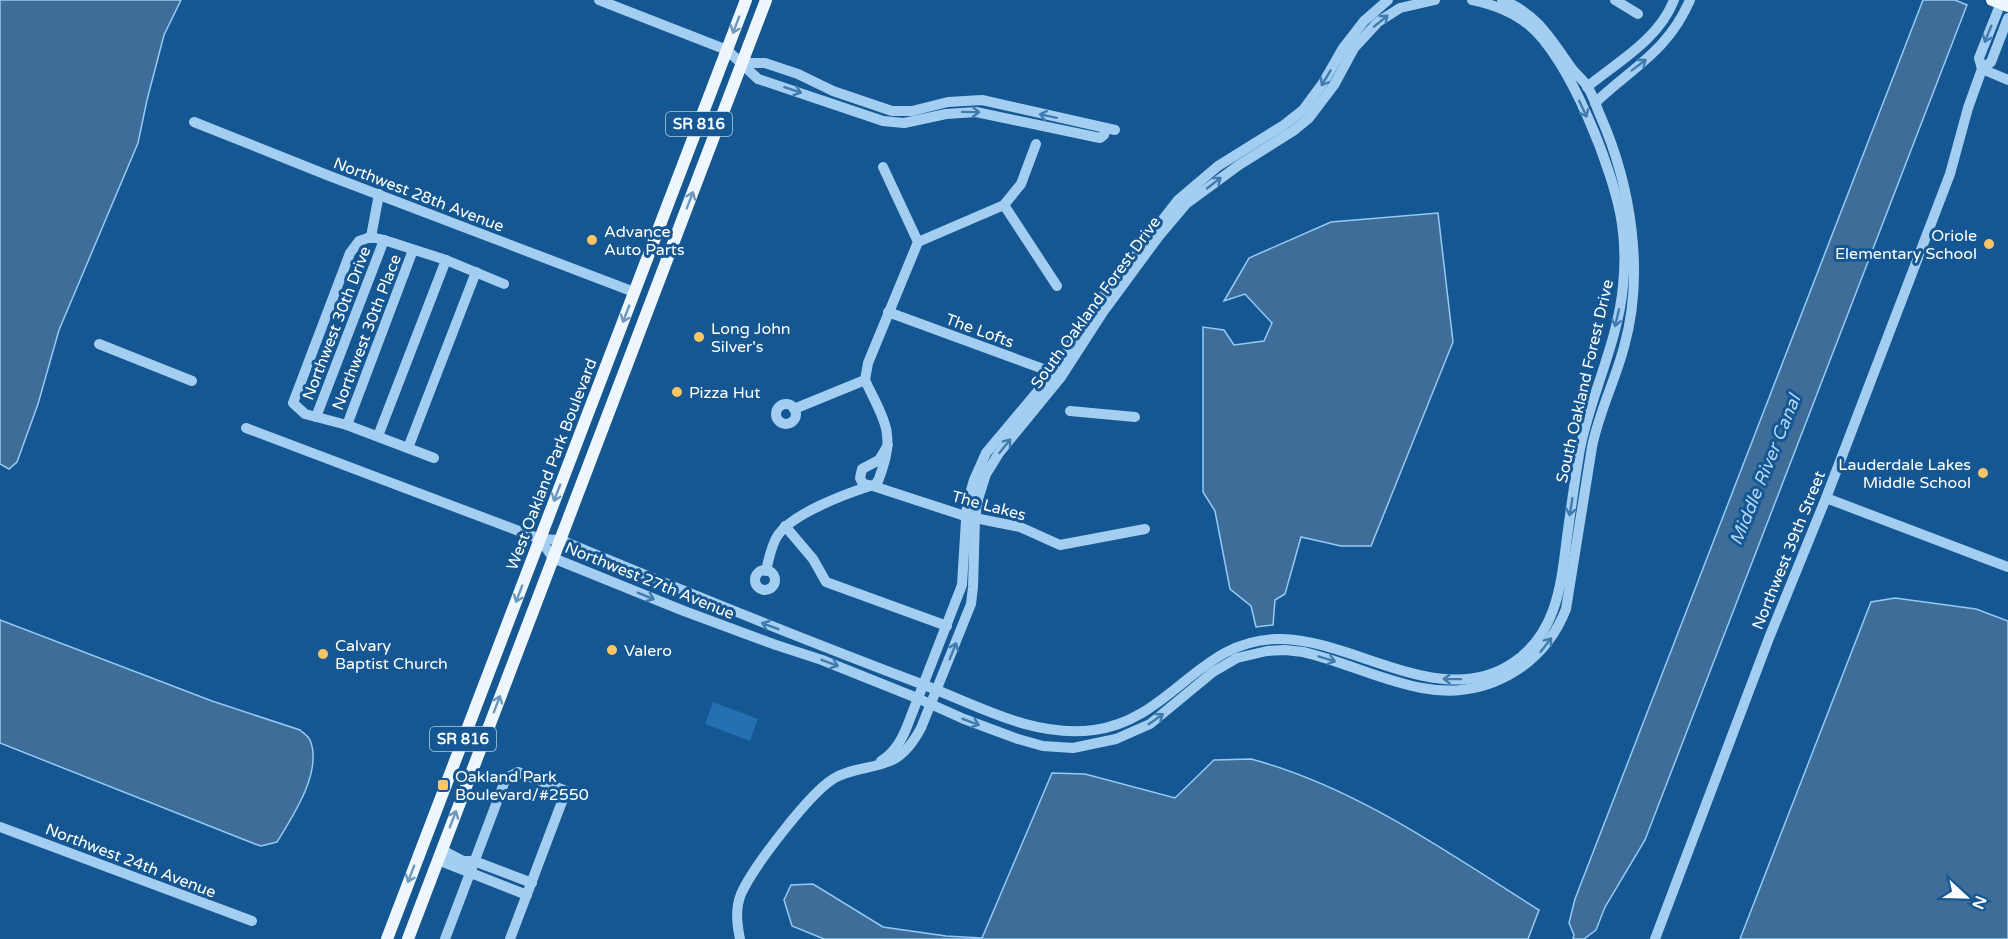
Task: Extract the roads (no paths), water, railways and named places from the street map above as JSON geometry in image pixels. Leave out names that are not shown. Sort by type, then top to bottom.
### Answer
[{"type":"main road","name":"West Oakland Park Boulevard","points":[[387,939],[746,0]]},
{"type":"main road","name":"SR 816","points":[[408,939],[766,0]]},
{"type":"main road","points":[[647,260],[654,294]]},
{"type":"main road","points":[[634,292],[641,298],[645,317]]},
{"type":"main road","points":[[429,829],[428,846],[440,855]]},
{"type":"main road","points":[[420,852],[427,858],[430,879]]},
{"type":"street","points":[[599,0],[727,50],[758,79],[877,120],[894,123],[948,102],[982,100],[1110,129]]},
{"type":"street","name":"South Oakland Forest Drive","points":[[1190,196],[1218,166],[1304,110],[1343,48],[1364,21],[1388,0]]},
{"type":"street","name":"South Oakland Forest Drive","points":[[740,939],[736,909],[741,893],[773,845],[800,811],[827,783],[847,772],[891,761],[902,754],[913,742],[932,705],[971,604],[973,587],[971,488],[986,453],[1057,375],[1090,310],[1119,282],[1178,200],[1190,196],[1293,131],[1309,118],[1334,85],[1354,48],[1378,22],[1400,8],[1435,0]]},
{"type":"street","name":"South Oakland Forest Drive","points":[[540,539],[561,540],[745,616],[1026,725],[1061,732],[1107,728],[1138,716],[1213,659],[1234,647],[1259,639],[1299,640],[1421,676],[1456,680],[1482,677],[1498,672],[1524,655],[1542,634],[1560,590],[1581,448],[1587,421],[1607,359],[1623,290],[1622,222],[1601,147],[1571,82],[1553,53],[1531,26],[1497,7],[1472,0]]},
{"type":"street","points":[[1502,0],[1532,17],[1552,39],[1587,87],[1651,36],[1662,23],[1674,0]]},
{"type":"street","points":[[1615,0],[1638,14]]},
{"type":"street","points":[[1595,103],[1620,79],[1662,46],[1679,23],[1690,0]]},
{"type":"street","name":"Northwest 39th Street","points":[[1982,69],[1979,58],[2001,2]]},
{"type":"street","name":"Northwest 39th Street","points":[[1655,939],[1769,638],[1826,498],[1950,174],[1968,108],[1982,69],[1991,62],[2008,18]]},
{"type":"street","points":[[743,63],[765,63],[880,108],[922,114]]},
{"type":"street","points":[[1982,69],[2008,80]]},
{"type":"street","name":"Northwest 27th Avenue","points":[[540,539],[553,558],[673,607],[822,660],[974,723],[1030,743],[1073,748],[1103,743],[1140,730],[1219,668],[1237,658],[1256,652],[1285,650],[1303,652],[1413,686],[1439,690],[1471,690],[1499,681],[1519,670],[1536,656],[1555,633],[1566,609],[1596,427],[1625,346],[1632,303],[1633,242],[1628,206],[1618,160],[1587,87]]},
{"type":"street","points":[[894,123],[895,111]]},
{"type":"street","name":"Northwest 28th Avenue","points":[[194,122],[634,292]]},
{"type":"street","points":[[766,571],[774,542],[785,525],[873,481],[888,453],[886,425],[865,380],[868,363],[918,242],[1004,205],[1021,184],[1036,144]]},
{"type":"street","points":[[883,167],[918,242]]},
{"type":"street","points":[[371,237],[379,194]]},
{"type":"street","points":[[1004,205],[1057,286]]},
{"type":"street","points":[[434,458],[347,425],[305,414],[293,403],[350,253],[359,241],[371,237],[446,260],[504,284]]},
{"type":"street","name":"Northwest 30th Drive","points":[[316,417],[384,240]]},
{"type":"street","name":"Northwest 30th Place","points":[[347,425],[413,250]]},
{"type":"street","points":[[378,436],[446,260]]},
{"type":"street","points":[[408,448],[476,272]]},
{"type":"street","name":"The Lofts","points":[[888,312],[1057,375]]},
{"type":"street","points":[[99,344],[192,381]]},
{"type":"street","points":[[794,409],[865,380]]},
{"type":"street","points":[[1070,411],[1135,417]]},
{"type":"street","points":[[246,428],[540,539]]},
{"type":"street","points":[[873,481],[860,475],[862,470],[883,456],[888,445]]},
{"type":"street","name":"The Lakes","points":[[872,465],[878,469],[873,481],[895,492],[970,517],[1020,527],[1060,545],[1145,529]]},
{"type":"street","points":[[1826,498],[2008,567]]},
{"type":"street","name":"South Oakland Forest Drive","points":[[875,765],[887,757],[901,740],[946,626],[963,578],[970,517]]},
{"type":"street","points":[[785,525],[813,559],[826,582],[946,626]]},
{"type":"street","points":[[445,939],[506,778],[518,772],[566,790],[510,939]]},
{"type":"street","name":"Northwest 24th Avenue","points":[[0,827],[252,921]]},
{"type":"street","points":[[440,855],[463,861],[474,861],[532,883]]},
{"type":"street","points":[[440,855],[470,873],[527,895]]},
{"type":"water","points":[[0,0],[181,0],[164,35],[138,143],[59,330],[38,404],[17,462],[9,469],[0,464]]},
{"type":"water","name":"Middle River Canal","points":[[1923,0],[1955,0],[1967,5],[1645,840],[1605,907],[1596,930],[1584,939],[1573,939],[1574,935],[1569,923],[1575,899]]},
{"type":"water","points":[[1438,213],[1453,342],[1371,546],[1341,546],[1301,537],[1285,594],[1275,600],[1273,625],[1256,627],[1251,606],[1230,589],[1215,511],[1203,492],[1203,327],[1224,330],[1234,345],[1264,341],[1272,323],[1245,294],[1224,301],[1249,258],[1331,222]]},
{"type":"water","points":[[1895,598],[1976,609],[2008,621],[2008,939],[1740,939],[1871,602]]},
{"type":"water","points":[[0,620],[212,701],[300,730],[310,740],[313,765],[304,793],[277,842],[261,846],[255,844],[0,743]]},
{"type":"water","points":[[1251,759],[1328,786],[1364,804],[1436,845],[1539,910],[1528,939],[824,939],[792,926],[784,900],[791,885],[813,884],[883,927],[946,936],[982,938],[1052,773],[1085,774],[1175,798],[1214,760]]},
{"type":"place","name":"Advance Auto Parts","points":[[592,240]]},
{"type":"place","name":"Oriole Elementary School","points":[[1989,244]]},
{"type":"place","name":"Long John Silver's","points":[[699,337]]},
{"type":"place","name":"Pizza Hut","points":[[677,392]]},
{"type":"place","name":"Lauderdale Lakes Middle School","points":[[1983,473]]},
{"type":"place","name":"Valero","points":[[612,650]]},
{"type":"place","name":"Calvary Baptist Church","points":[[323,654]]},
{"type":"place","name":"Oakland Park Boulevard/#2550","points":[[443,785]]}]
